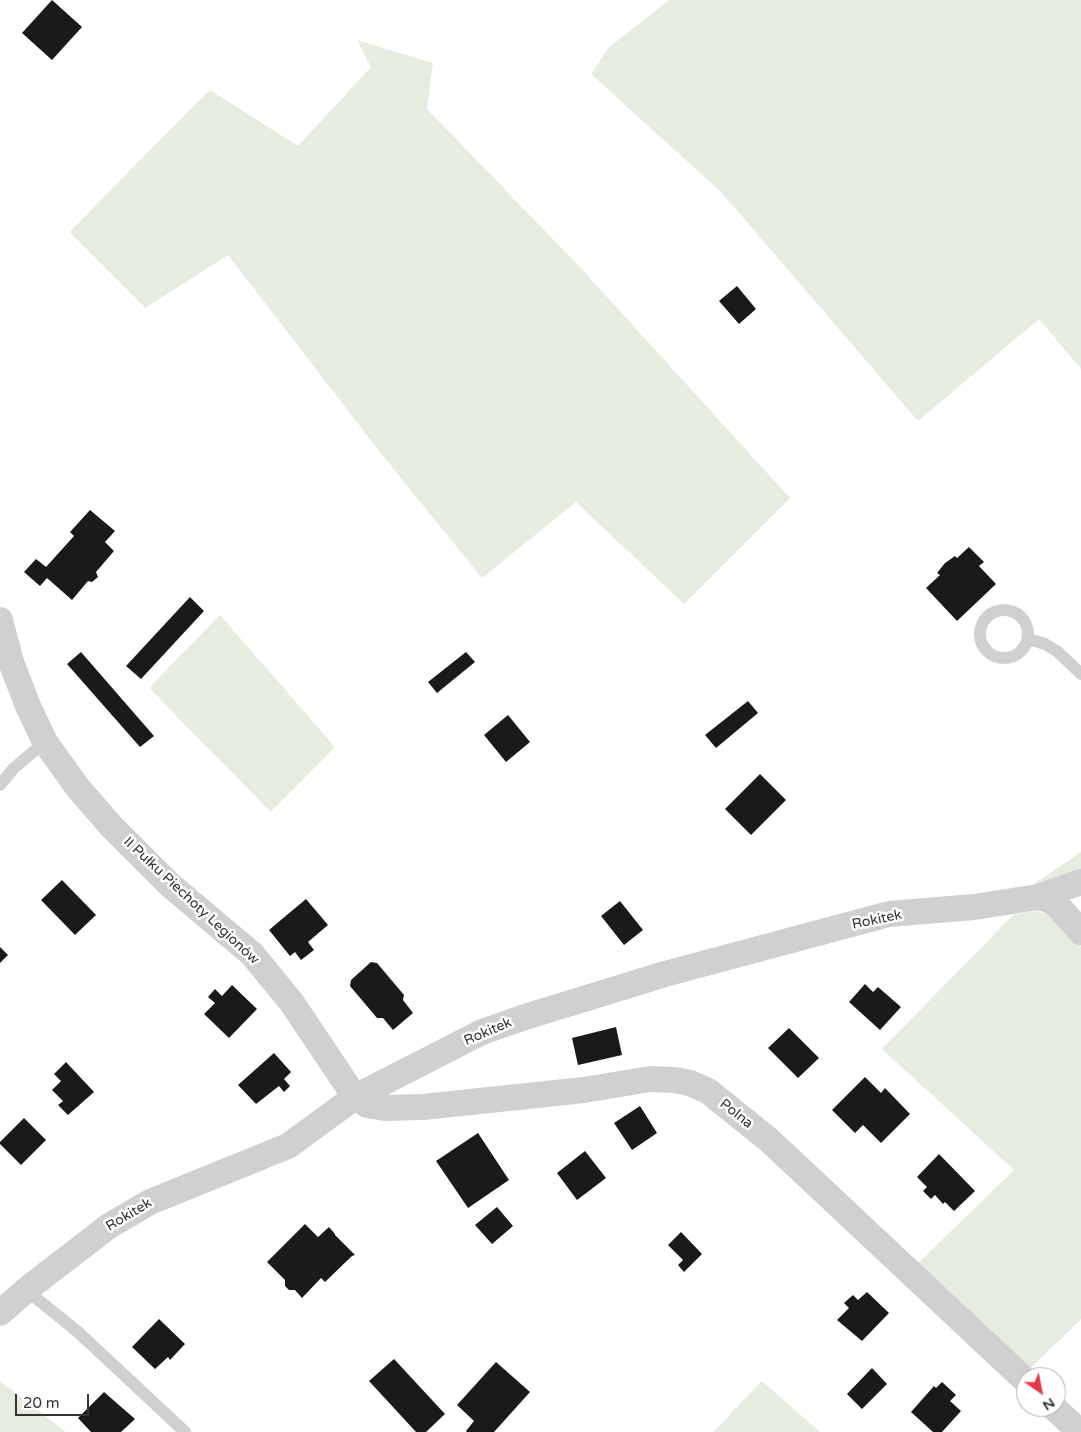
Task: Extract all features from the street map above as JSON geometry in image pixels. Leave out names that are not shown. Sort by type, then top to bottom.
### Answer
[{"type":"street","name":"II Pułku Piechoty Legionów","points":[[0,620],[11,662],[28,706],[45,742],[78,788],[112,827],[170,885],[252,954],[292,1003],[355,1097]]},
{"type":"street","name":"Rokitek","points":[[0,1313],[26,1290],[109,1226],[150,1202],[288,1146],[355,1097],[482,1032],[666,974],[890,914],[974,907],[1038,897],[1081,882]]},
{"type":"street","points":[[1038,897],[1048,899],[1057,905],[1081,932]]},
{"type":"street","name":"Polna","points":[[355,1097],[367,1106],[385,1108],[423,1107],[584,1090],[650,1080],[675,1080],[690,1083],[708,1091],[769,1140],[1016,1372]]},
{"type":"street","points":[[1064,1417],[1080,1432]]},
{"type":"lane","points":[[1028,639],[1045,644],[1058,652],[1081,674]]},
{"type":"lane","points":[[0,785],[14,768],[45,742]]},
{"type":"lane","points":[[26,1290],[78,1332],[185,1432]]},
{"type":"shaded area","points":[[669,0],[1081,0],[1081,369],[1039,319],[918,421],[721,192],[591,74],[608,48]]},
{"type":"shaded area","points":[[357,40],[433,63],[427,109],[577,264],[790,498],[684,604],[576,502],[482,578],[383,456],[228,255],[145,308],[69,232],[210,90],[298,146],[371,67]]},
{"type":"shaded area","points":[[220,615],[335,747],[271,812],[149,688]]},
{"type":"shaded area","points":[[1081,852],[1081,875],[1028,888]]},
{"type":"shaded area","points":[[1038,911],[1052,916],[1081,946],[1081,1319],[1032,1367],[1026,1367],[916,1265],[1014,1170],[882,1049],[1014,914]]},
{"type":"shaded area","points":[[0,1381],[66,1432],[0,1432]]},
{"type":"shaded area","points":[[762,1381],[820,1432],[713,1432]]},
{"type":"building","points":[[52,0],[82,27],[52,60],[22,33]]},
{"type":"building","points":[[737,286],[756,309],[739,324],[719,301]]},
{"type":"building","points":[[90,510],[115,531],[105,542],[114,551],[96,572],[98,577],[92,582],[88,581],[72,600],[47,578],[40,586],[24,572],[36,559],[46,567],[74,536],[70,532]]},
{"type":"building","points":[[969,547],[984,562],[979,566],[996,584],[957,621],[926,588],[940,575],[937,573],[945,563],[955,556],[957,558]]},
{"type":"building","points":[[190,597],[204,611],[141,679],[126,666]]},
{"type":"building","points":[[81,652],[154,736],[140,747],[67,664]]},
{"type":"building","points":[[466,652],[475,662],[437,693],[428,682]]},
{"type":"building","points":[[748,701],[758,713],[716,748],[705,735]]},
{"type":"building","points":[[508,715],[530,742],[506,762],[484,735]]},
{"type":"building","points":[[760,774],[786,800],[751,835],[725,809]]},
{"type":"building","points":[[62,880],[96,915],[75,935],[41,900]]},
{"type":"building","points":[[306,899],[328,925],[308,942],[314,950],[301,960],[295,952],[290,956],[269,930]]},
{"type":"building","points":[[620,901],[643,930],[624,945],[601,916]]},
{"type":"building","points":[[0,947],[8,955],[0,963]]},
{"type":"building","points":[[371,962],[377,963],[404,995],[403,1000],[413,1013],[393,1030],[383,1018],[377,1018],[350,986],[351,980]]},
{"type":"building","points":[[865,984],[873,992],[878,987],[901,1007],[880,1030],[849,1002]]},
{"type":"building","points":[[232,985],[257,1009],[229,1038],[204,1014],[215,1003],[208,997],[215,989],[222,996]]},
{"type":"building","points":[[616,1027],[622,1055],[578,1065],[572,1038]]},
{"type":"building","points":[[789,1028],[819,1058],[798,1078],[768,1048]]},
{"type":"building","points":[[274,1053],[291,1072],[284,1079],[290,1086],[284,1092],[279,1086],[256,1104],[238,1085]]},
{"type":"building","points":[[66,1062],[94,1092],[68,1115],[58,1105],[63,1101],[52,1090],[61,1081],[54,1074]]},
{"type":"building","points":[[865,1077],[881,1093],[885,1088],[910,1114],[881,1143],[863,1125],[855,1133],[832,1110]]},
{"type":"building","points":[[640,1106],[657,1133],[632,1150],[614,1123]]},
{"type":"building","points":[[24,1118],[46,1140],[21,1165],[0,1142]]},
{"type":"building","points":[[478,1133],[509,1180],[468,1208],[436,1161]]},
{"type":"building","points":[[585,1151],[606,1178],[577,1200],[557,1173]]},
{"type":"building","points":[[939,1154],[975,1191],[954,1211],[945,1202],[943,1204],[935,1195],[931,1199],[923,1191],[927,1187],[917,1177]]},
{"type":"building","points":[[497,1207],[513,1226],[492,1244],[475,1225]]},
{"type":"building","points":[[305,1224],[318,1237],[329,1227],[355,1255],[325,1282],[321,1278],[302,1298],[295,1290],[289,1290],[285,1286],[285,1280],[267,1262]]},
{"type":"building","points":[[681,1232],[702,1254],[684,1272],[678,1265],[683,1260],[668,1245]]},
{"type":"building","points":[[867,1292],[889,1313],[862,1341],[837,1320],[849,1308],[844,1303],[853,1295],[858,1300]]},
{"type":"building","points":[[159,1319],[185,1344],[170,1360],[168,1357],[155,1369],[132,1347]]},
{"type":"building","points":[[394,1359],[445,1414],[426,1432],[416,1432],[369,1381]]},
{"type":"building","points":[[496,1362],[530,1392],[494,1432],[467,1432],[474,1421],[457,1405]]},
{"type":"building","points":[[872,1368],[887,1384],[862,1409],[847,1394]]},
{"type":"building","points":[[942,1382],[956,1395],[950,1401],[961,1411],[942,1432],[933,1432],[911,1412],[934,1386],[936,1388]]},
{"type":"building","points":[[104,1392],[135,1419],[121,1432],[91,1432],[78,1418]]}]
